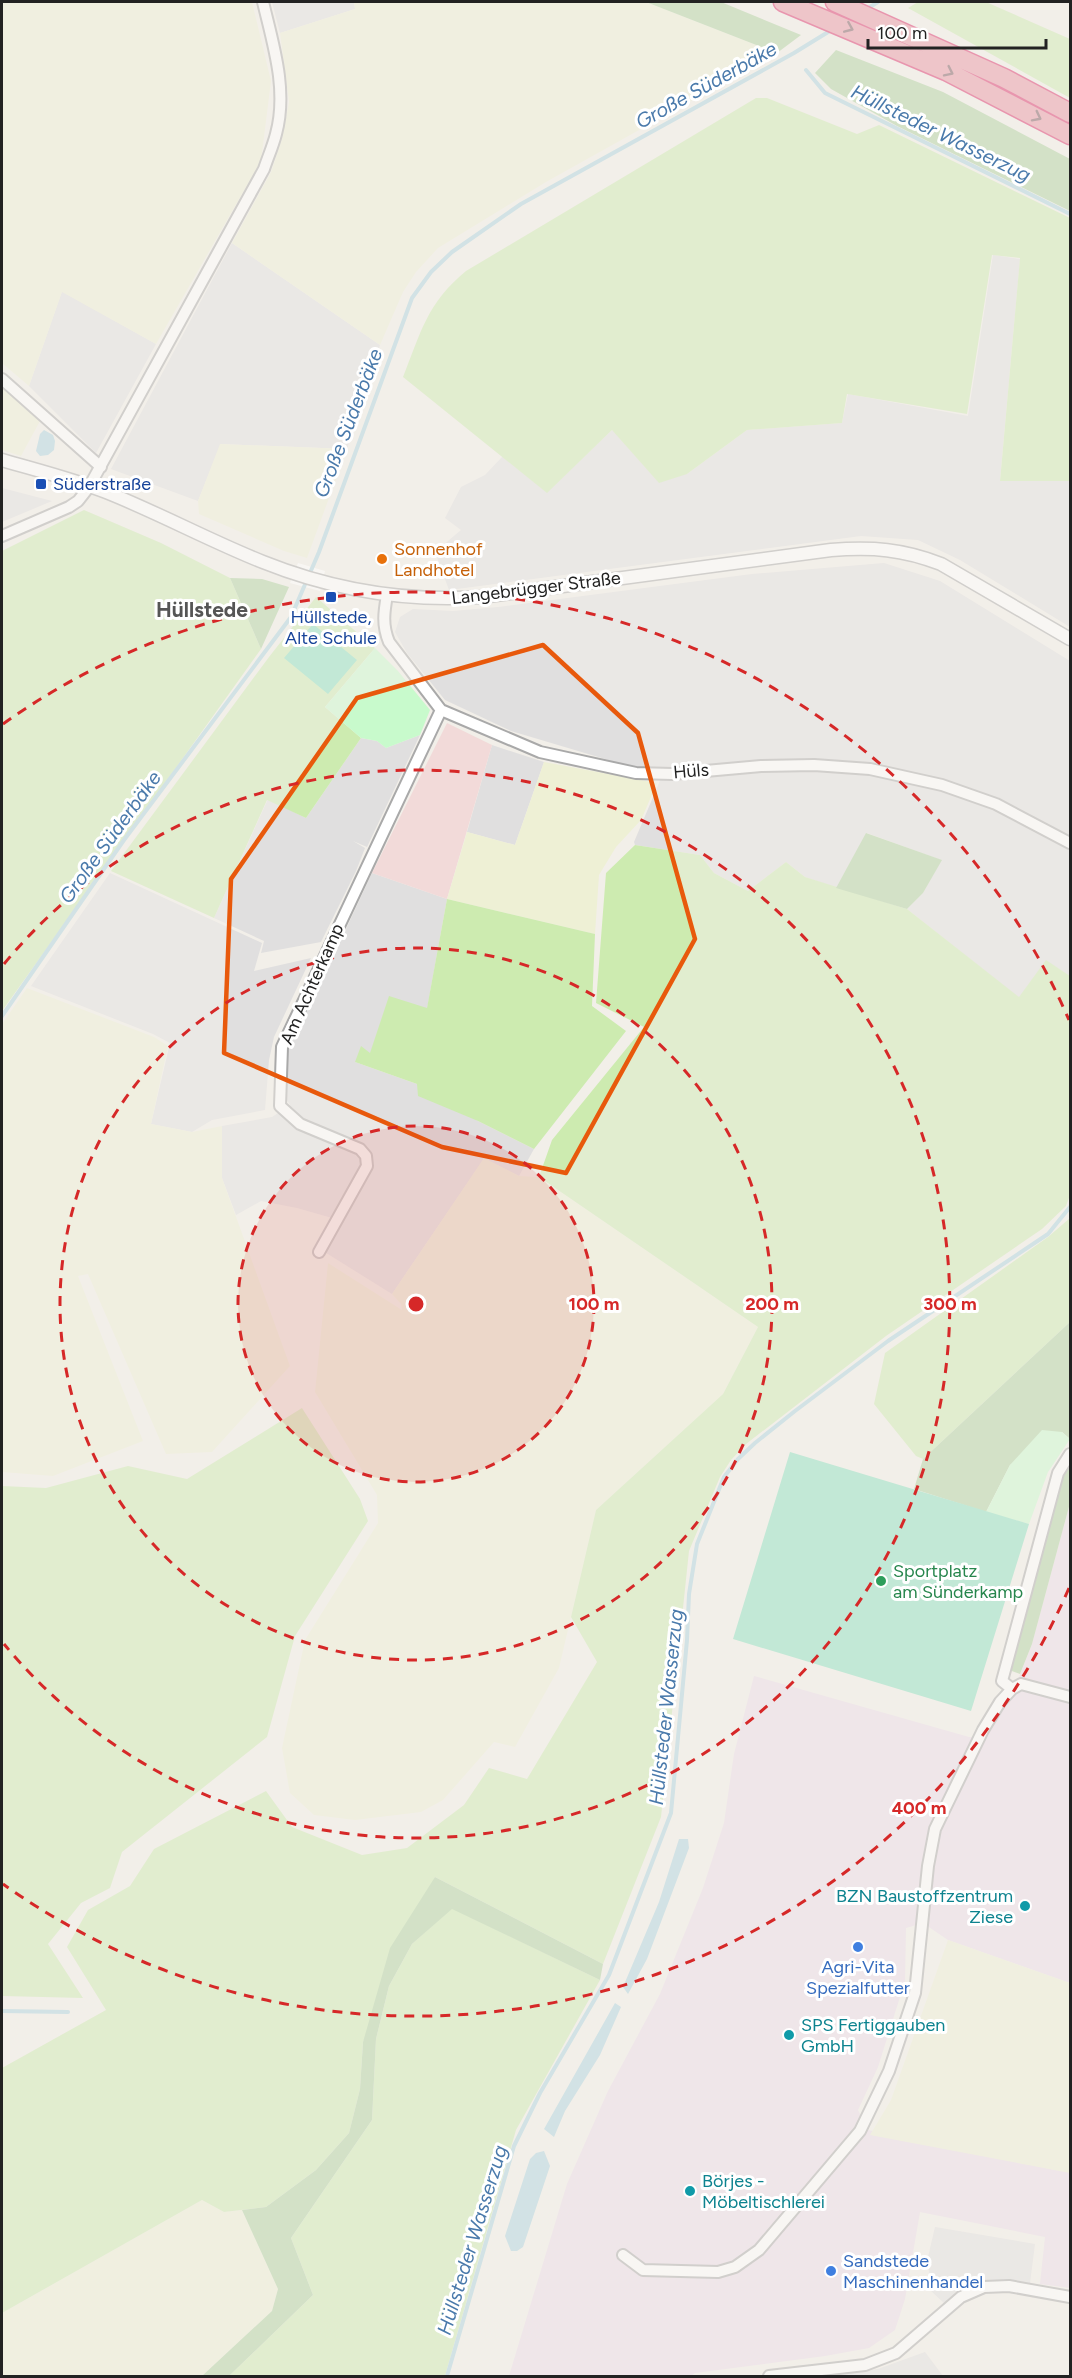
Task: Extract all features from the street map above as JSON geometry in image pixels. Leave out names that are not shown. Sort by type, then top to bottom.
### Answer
[{"type":"highway","points":[[783,2],[899,39],[1004,78],[1071,113]]},
{"type":"highway","points":[[835,2],[899,39],[946,71],[1071,135]]},
{"type":"street","points":[[2,536],[69,507],[78,501],[89,487],[264,169],[276,133],[281,98],[276,56],[263,2]]},
{"type":"street","points":[[2,379],[101,467]]},
{"type":"street","name":"Langebrügger Straße","points":[[2,460],[89,487],[255,559],[294,573],[322,582],[387,595],[442,599],[481,597],[831,550],[893,549],[941,564],[1071,639]]},
{"type":"street","points":[[387,595],[383,618],[384,630],[389,642],[441,711]]},
{"type":"street","name":"Hüls","points":[[441,711],[540,752],[628,772],[672,774],[761,766],[814,765],[870,769],[906,775],[942,784],[996,804],[1071,843]]},
{"type":"street","name":"Am Achterkamp","points":[[319,1252],[367,1166],[366,1156],[360,1149],[300,1124],[280,1106],[282,1047],[441,711]]},
{"type":"street","points":[[1012,1689],[1002,1681],[1058,1473],[1071,1454]]},
{"type":"street","points":[[623,2255],[643,2270],[718,2272],[735,2267],[759,2250],[860,2131],[889,2072],[915,1993],[928,1866],[935,1829],[983,1730],[1000,1702],[1012,1689],[1021,1684],[1071,1697]]},
{"type":"street","points":[[769,2376],[865,2365],[896,2353],[961,2297],[984,2287],[1008,2286],[1071,2297]]},
{"type":"highlighted area","points":[[543,645],[638,733],[695,939],[566,1173],[442,1147],[224,1053],[231,879],[357,698]]},
{"type":"shaded area","points":[[272,2],[354,2],[355,9],[280,33]]},
{"type":"shaded area","points":[[232,243],[380,345],[347,449],[221,444],[198,501],[111,469]]},
{"type":"shaded area","points":[[993,255],[1020,259],[1000,480],[1070,481],[1070,627],[960,560],[918,540],[861,536],[449,590],[435,552],[461,530],[445,518],[461,487],[485,475],[503,456],[547,492],[612,430],[687,474],[747,430],[842,423],[848,394],[968,416]]},
{"type":"shaded area","points":[[62,291],[156,344],[96,453],[29,386]]},
{"type":"shaded area","points":[[2,488],[52,501],[2,522]]},
{"type":"shaded area","points":[[884,563],[940,581],[1070,661],[1070,976],[1046,961],[1019,998],[907,909],[923,893],[941,860],[867,833],[836,888],[805,877],[786,862],[748,891],[714,873],[700,855],[635,845],[634,842],[662,776],[511,731],[445,700],[407,653],[395,632],[400,617],[413,609],[453,611],[498,607],[752,574]]},
{"type":"shaded area","points":[[447,723],[492,745],[447,899],[372,873]]},
{"type":"shaded area","points":[[420,735],[367,847],[353,841],[365,848],[321,942],[261,953],[264,941],[214,918],[268,799],[306,818],[361,738],[377,741],[386,748]]},
{"type":"shaded area","points":[[492,745],[544,762],[515,845],[467,832]]},
{"type":"shaded area","points":[[110,873],[262,943],[254,971],[311,958],[274,1037],[269,1060],[265,1110],[212,1120],[192,1132],[151,1124],[170,1043],[153,1034],[31,986]]},
{"type":"shaded area","points":[[372,873],[447,899],[427,1009],[370,1054],[355,1062],[417,1084],[478,1121],[534,1149],[519,1176],[484,1159],[392,1294],[323,1251],[339,1220],[261,1201],[236,1215],[222,1178],[222,1126],[272,1117],[290,1105],[285,1097],[285,1049],[332,959]]},
{"type":"shaded area","points":[[1070,1503],[1070,1983],[948,1940],[923,1923],[906,1928],[905,1981],[878,2067],[858,2110],[868,2130],[1070,2172],[1070,2288],[1040,2284],[1045,2237],[920,2212],[905,2299],[895,2330],[869,2348],[695,2373],[691,2376],[509,2376],[567,2184],[608,2091],[660,1994],[703,1888],[724,1823],[734,1754],[754,1676],[969,1737],[984,1738],[994,1726],[992,1708],[1011,1697],[1032,1644]]},
{"type":"shaded area","points":[[935,2227],[1035,2244],[1030,2283],[994,2280],[971,2285],[945,2304],[930,2290],[928,2257]]},
{"type":"shaded area","points":[[925,2352],[943,2376],[833,2376],[878,2369]]},
{"type":"green space","points":[[2,2],[252,2],[271,81],[261,161],[156,344],[62,292],[29,386],[2,363]]},
{"type":"green space","points":[[354,2],[646,2],[777,53],[546,182],[438,248],[416,272],[403,292],[380,345],[232,243],[271,172],[282,139],[289,102],[280,33],[355,9]]},
{"type":"green space","points":[[646,2],[721,2],[801,35],[777,53]]},
{"type":"green space","points":[[918,2],[986,2],[1070,39],[1070,98],[908,8]]},
{"type":"green space","points":[[836,50],[943,92],[1070,159],[1070,211],[897,126],[831,89],[815,73]]},
{"type":"green space","points":[[756,98],[767,98],[857,134],[879,125],[1070,218],[1070,481],[1000,481],[1020,258],[992,255],[967,414],[847,394],[842,423],[747,430],[687,474],[659,483],[612,430],[547,493],[403,377],[434,307],[442,295],[466,271]]},
{"type":"green space","points":[[2,383],[40,421],[21,456],[2,450]]},
{"type":"green space","points":[[220,444],[347,449],[307,558],[284,551],[199,514],[198,501]]},
{"type":"green space","points":[[84,510],[161,543],[230,578],[261,649],[2,1011],[2,551]]},
{"type":"green space","points":[[230,578],[262,579],[289,587],[261,649]]},
{"type":"green space","points":[[316,597],[375,648],[325,707],[361,738],[306,818],[267,800],[214,918],[111,871],[269,657]]},
{"type":"green space","points":[[313,624],[357,660],[328,694],[284,658]]},
{"type":"green space","points":[[375,648],[398,671],[430,710],[420,735],[386,748],[377,741],[361,738],[325,707]]},
{"type":"green space","points":[[544,762],[657,783],[641,820],[616,847],[599,875],[595,934],[447,899],[467,832],[515,845]]},
{"type":"green space","points":[[866,833],[942,860],[923,893],[907,909],[836,888]]},
{"type":"green space","points":[[635,845],[700,855],[714,873],[748,891],[786,862],[805,877],[907,909],[1019,997],[1046,960],[1070,976],[1070,1195],[1066,1206],[1042,1229],[886,1336],[746,1444],[731,1460],[720,1477],[689,1551],[661,1817],[603,1964],[435,1877],[363,2042],[360,2089],[349,2133],[316,2170],[266,2207],[224,2212],[202,2200],[2,2313],[2,2068],[106,2010],[67,1947],[88,1910],[130,1886],[154,1849],[266,1791],[292,1827],[362,1855],[407,1848],[464,1805],[489,1768],[527,1779],[597,1662],[571,1617],[596,1510],[723,1394],[758,1327],[539,1177],[552,1140],[644,1027],[596,1003],[606,873]]},
{"type":"green space","points":[[447,899],[595,934],[592,1006],[626,1031],[534,1149],[478,1121],[418,1096],[417,1084],[355,1062],[361,1046],[370,1053],[389,996],[427,1008]]},
{"type":"green space","points":[[27,988],[154,1037],[168,1046],[151,1124],[192,1132],[222,1126],[222,1178],[290,1366],[212,1452],[166,1454],[88,1274],[78,1276],[143,1441],[53,1476],[2,1472],[2,1024]]},
{"type":"green space","points":[[484,1158],[519,1176],[539,1177],[758,1327],[723,1394],[596,1510],[559,1668],[515,1747],[494,1742],[443,1800],[421,1812],[355,1820],[314,1815],[290,1793],[282,1748],[305,1640],[378,1523],[377,1495],[315,1392],[328,1263],[402,1310],[401,1304],[392,1294]]},
{"type":"green space","points":[[1070,1218],[1070,1322],[923,1459],[916,1456],[874,1404],[885,1353],[1048,1237]]},
{"type":"green space","points":[[1070,1322],[1070,1439],[1062,1432],[1010,1465],[986,1512],[914,1489],[923,1459]]},
{"type":"green space","points":[[302,1408],[360,1499],[368,1521],[295,1636],[267,1737],[122,1852],[110,1888],[81,1903],[48,1944],[83,1998],[2,1996],[2,1486],[46,1488],[128,1466],[187,1479]]},
{"type":"green space","points":[[1042,1430],[1062,1432],[1070,1439],[1048,1472],[1029,1524],[986,1512],[1010,1465]]},
{"type":"green space","name":"Sportplatz am Sünderkamp","points":[[790,1452],[1029,1524],[971,1711],[733,1639]]},
{"type":"green space","points":[[1070,1465],[1070,1503],[1032,1644],[1020,1674],[1009,1670],[1063,1476]]},
{"type":"green space","points":[[435,1877],[603,1964],[600,1980],[452,1909],[412,1944],[389,1986],[376,2039],[372,2120],[291,2238],[313,2295],[229,2376],[202,2376],[272,2311],[278,2289],[242,2210],[266,2207],[316,2170],[349,2133],[360,2089],[363,2042],[390,1948]]},
{"type":"green space","points":[[452,1908],[600,1980],[516,2130],[445,2376],[229,2376],[313,2295],[291,2238],[372,2120],[376,2039],[389,1986],[412,1944]]},
{"type":"green space","points":[[948,1940],[1070,1983],[1070,2173],[870,2135],[891,2100]]},
{"type":"green space","points":[[202,2200],[224,2212],[242,2210],[278,2289],[272,2311],[202,2376],[2,2376],[2,2313]]},
{"type":"water","points":[[44,430],[53,435],[54,450],[48,455],[40,456],[36,451],[40,434]]},
{"type":"water","points":[[679,1839],[688,1839],[689,1848],[647,1959],[628,1994],[623,1987],[659,1902]]},
{"type":"water","points":[[615,2003],[621,2007],[600,2055],[565,2111],[554,2137],[544,2129]]},
{"type":"water","points":[[544,2151],[550,2166],[523,2247],[517,2251],[511,2251],[505,2236],[530,2159],[536,2153]]},
{"type":"pier","points":[[298,563],[325,571],[320,591],[290,583]]},
{"type":"waterway","name":"Große Süderbäke","points":[[865,10],[878,2]]},
{"type":"waterway","name":"Große Süderbäke","points":[[2,1016],[124,840],[291,617],[319,552],[412,298],[431,272],[452,252],[521,204],[794,53],[833,29]]},
{"type":"waterway","name":"Hüllsteder Wasserzug","points":[[806,70],[825,93],[1070,214]]},
{"type":"waterway","name":"Hüllsteder Wasserzug","points":[[447,2376],[514,2146],[540,2093],[609,1975],[671,1813],[689,1594],[697,1544],[724,1477],[755,1443],[795,1411],[888,1341],[1048,1234],[1070,1207]]},
{"type":"waterway","points":[[2,2011],[68,2012]]},
{"type":"place","name":"Süderstraße","points":[[41,484]]},
{"type":"place","name":"Sonnenhof Landhotel","points":[[382,559]]},
{"type":"place","name":"Hüllstede, Alte Schule","points":[[331,597]]},
{"type":"place","name":"Sportplatz am Sünderkamp","points":[[881,1581]]},
{"type":"place","name":"BZN Baustoffzentrum Ziese","points":[[1025,1906]]},
{"type":"place","name":"Agri-Vita Spezialfutter","points":[[858,1947]]},
{"type":"place","name":"SPS Fertiggauben GmbH","points":[[789,2035]]},
{"type":"place","name":"Börjes - Möbeltischlerei","points":[[690,2191]]},
{"type":"place","name":"Sandstede Maschinenhandel","points":[[831,2271]]},
{"type":"district","name":"Hüllstede","points":[[202,610]]}]
